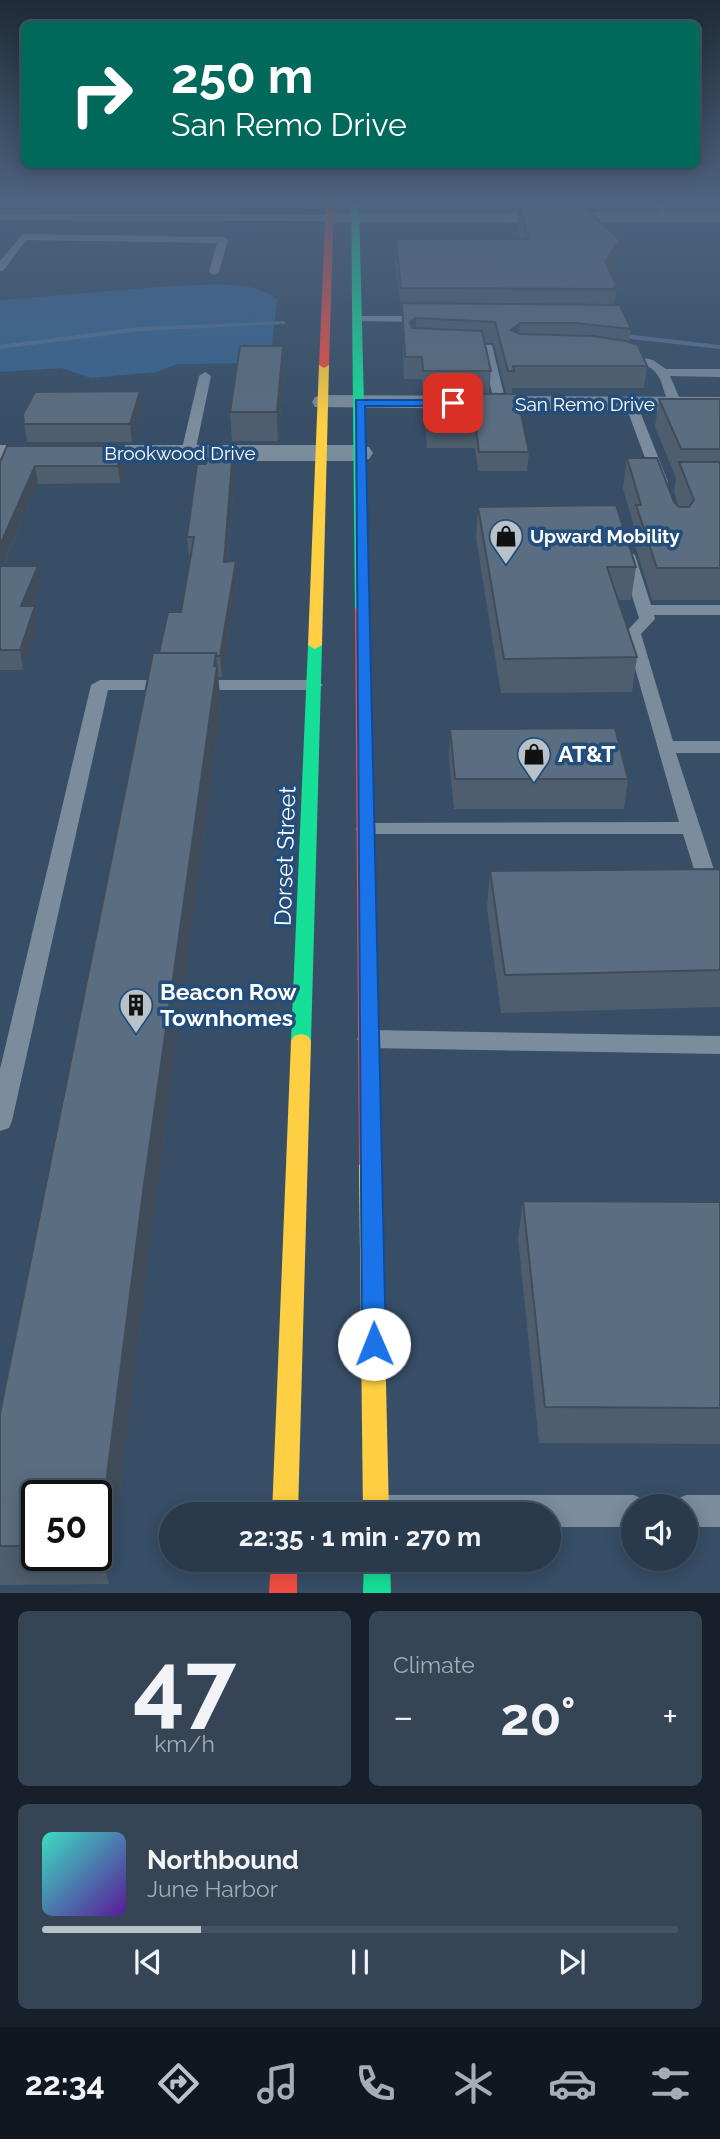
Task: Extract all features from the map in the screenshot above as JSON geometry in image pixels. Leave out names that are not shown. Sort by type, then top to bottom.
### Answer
[{"type":"main road","name":"Dorset Street","points":[[285,1502],[328,275]]},
{"type":"main road","points":[[356,275],[376,1502]]},
{"type":"main road","points":[[283,1593],[284,1572]]},
{"type":"main road","points":[[377,1572],[377,1593]]},
{"type":"street","name":"San Remo Drive","points":[[324,402],[720,404]]},
{"type":"street","name":"Brookwood Drive","points":[[0,453],[360,453]]},
{"type":"lane","points":[[357,319],[442,319]]},
{"type":"lane","points":[[452,346],[488,347],[500,403]]},
{"type":"lane","points":[[608,352],[649,362],[663,372],[676,404]]},
{"type":"lane","points":[[663,372],[720,373]]},
{"type":"lane","points":[[188,453],[205,376]]},
{"type":"lane","points":[[631,404],[667,489]]},
{"type":"lane","points":[[622,540],[647,619],[633,633],[691,828],[715,886],[681,885]]},
{"type":"lane","points":[[644,610],[720,610]]},
{"type":"lane","points":[[0,1121],[100,685],[314,685]]},
{"type":"lane","points":[[665,747],[720,747]]},
{"type":"lane","points":[[366,829],[691,828]]},
{"type":"lane","points":[[369,1039],[720,1045]]},
{"type":"lane","points":[[561,1511],[621,1511]]},
{"type":"lane","points":[[698,1511],[720,1511]]},
{"type":"shaded area","points":[[171,286],[240,286],[266,292],[277,299],[270,363],[178,364],[157,372],[91,378],[61,368],[0,372],[0,300]]},
{"type":"building","points":[[400,275],[612,275],[617,286],[614,286],[615,289],[401,288]]},
{"type":"building","points":[[402,303],[620,305],[631,329],[576,323],[520,323],[511,330],[520,334],[592,336],[626,341],[638,345],[647,366],[513,366],[514,371],[508,371],[495,322],[416,318],[410,322],[412,328],[482,331],[491,371],[423,371],[422,357],[405,357]]},
{"type":"building","points":[[240,346],[283,346],[277,412],[230,412]]},
{"type":"building","points":[[140,391],[130,424],[24,424],[23,414],[35,392]]},
{"type":"building","points":[[425,393],[517,394],[529,452],[479,452],[476,430],[428,430]]},
{"type":"building","points":[[659,399],[720,399],[720,449],[681,449]]},
{"type":"building","points":[[7,446],[124,446],[118,466],[35,466],[0,545],[0,462]]},
{"type":"building","points":[[627,458],[657,458],[674,502],[679,507],[689,507],[694,500],[679,462],[720,462],[720,568],[657,568],[636,505],[641,505]]},
{"type":"building","points":[[207,459],[232,462],[224,562],[236,561],[220,656],[216,653],[159,653],[168,612],[181,612],[194,537],[187,537],[197,464],[206,464]]},
{"type":"building","points":[[616,505],[636,567],[607,567],[637,657],[504,659],[478,507]]},
{"type":"building","points":[[0,566],[38,566],[21,606],[35,606],[20,650],[0,650]]},
{"type":"building","points":[[153,653],[216,653],[214,666],[217,666],[143,1192],[106,1480],[21,1480],[21,1546],[0,1546],[0,1413]]},
{"type":"building","points":[[615,728],[628,779],[455,779],[450,729]]},
{"type":"building","points":[[720,869],[720,970],[505,975],[490,871]]},
{"type":"building","points":[[523,1201],[720,1202],[720,1408],[545,1407]]},
{"type":"waterway","points":[[0,347],[140,329],[283,323]]},
{"type":"waterway","points":[[616,335],[720,347]]},
{"type":"traffic: fast","points":[[356,275],[362,609]]},
{"type":"traffic: fast","points":[[301,1041],[315,645]]},
{"type":"traffic: fast","points":[[377,1572],[377,1593]]},
{"type":"traffic: slow","points":[[315,645],[324,365]]},
{"type":"traffic: slow","points":[[285,1502],[301,1041]]},
{"type":"traffic: slow","points":[[370,1164],[376,1502]]},
{"type":"traffic: jam","points":[[324,365],[327,275]]},
{"type":"traffic: jam","points":[[362,609],[370,1164]]},
{"type":"traffic: jam","points":[[283,1593],[284,1572]]},
{"type":"place","name":"Upward Mobility","points":[[506,566]]},
{"type":"place","name":"AT&T","points":[[534,784]]},
{"type":"place","name":"Beacon Row Townhomes","points":[[136,1035]]},
{"type":"route","points":[[374,1344],[359,402],[453,403]]}]
